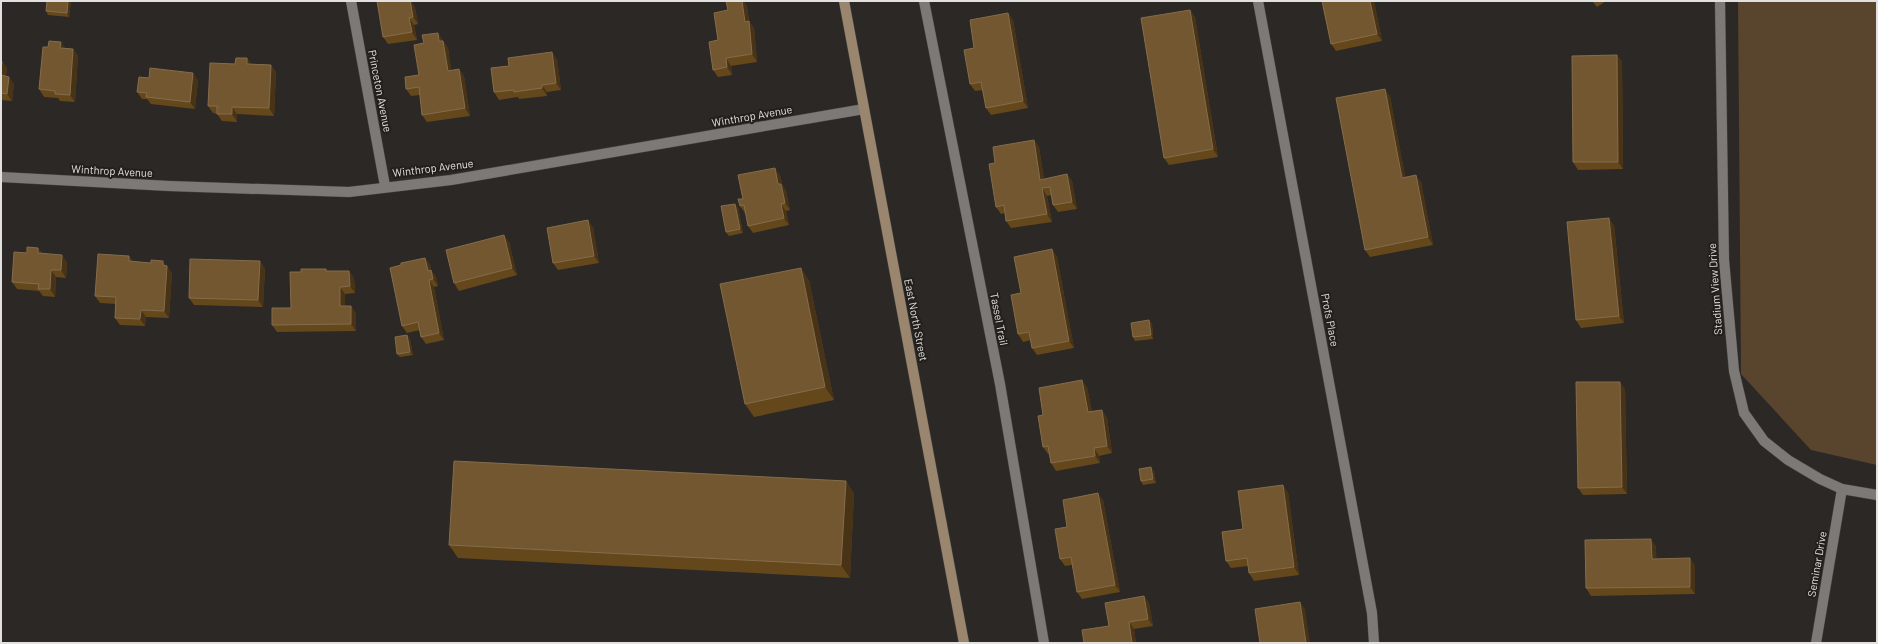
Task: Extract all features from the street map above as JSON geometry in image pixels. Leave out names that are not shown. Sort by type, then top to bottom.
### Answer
[{"type":"main road","name":"East North Street","points":[[844,1],[964,643]]},
{"type":"street","name":"Princeton Avenue","points":[[351,1],[385,186]]},
{"type":"street","name":"Tassel Trail","points":[[924,1],[1000,384],[1044,643]]},
{"type":"street","name":"Profs Place","points":[[1258,1],[1372,613],[1374,643]]},
{"type":"street","name":"Stadium View Drive","points":[[1720,1],[1724,260],[1734,371],[1744,413],[1764,441],[1788,460],[1820,479],[1842,489],[1877,495]]},
{"type":"street","name":"Winthrop Avenue","points":[[1,177],[169,186],[348,192],[385,186],[452,180],[864,109]]},
{"type":"street","name":"Seminar Drive","points":[[1816,643],[1842,489]]},
{"type":"shaded area","points":[[1738,1],[1877,1],[1877,465],[1811,450],[1741,374]]},
{"type":"building","points":[[47,1],[68,1],[67,13],[46,11]]},
{"type":"building","points":[[377,1],[410,1],[413,17],[409,18],[412,32],[383,37]]},
{"type":"building","points":[[726,1],[742,1],[745,22],[749,21],[752,54],[726,58],[727,67],[713,70],[709,42],[718,40],[714,13],[728,10]]},
{"type":"building","points":[[1322,1],[1370,1],[1377,34],[1331,44]]},
{"type":"building","points":[[1190,10],[1213,149],[1164,158],[1141,18]]},
{"type":"building","points":[[1008,13],[1023,101],[986,108],[981,82],[970,84],[964,50],[974,48],[970,20]]},
{"type":"building","points":[[438,33],[439,41],[443,41],[448,71],[459,69],[465,108],[422,115],[419,87],[406,89],[405,77],[419,75],[414,45],[424,43],[422,35]]},
{"type":"building","points":[[49,41],[61,42],[60,48],[73,49],[70,95],[55,94],[55,91],[39,89],[43,47],[48,47]]},
{"type":"building","points":[[552,52],[556,83],[542,85],[542,88],[514,92],[514,90],[494,92],[491,68],[509,66],[508,58]]},
{"type":"building","points":[[1617,55],[1618,162],[1573,162],[1572,56]]},
{"type":"building","points":[[236,58],[247,58],[247,64],[271,65],[269,108],[232,107],[232,114],[217,114],[217,106],[208,106],[210,63],[235,64]]},
{"type":"building","points":[[150,68],[193,73],[190,102],[146,97],[147,93],[137,92],[139,77],[149,78]]},
{"type":"building","points":[[1,75],[9,77],[7,94],[1,93]]},
{"type":"building","points":[[1385,89],[1402,178],[1416,175],[1428,237],[1365,250],[1336,98]]},
{"type":"building","points":[[1034,140],[1040,180],[1067,174],[1072,202],[1053,205],[1050,187],[1042,188],[1047,214],[1006,221],[1004,205],[996,207],[989,164],[995,163],[993,147]]},
{"type":"building","points":[[775,168],[778,184],[781,184],[785,203],[781,204],[784,218],[748,226],[744,205],[740,206],[738,199],[743,199],[738,175]]},
{"type":"building","points":[[735,204],[740,229],[726,232],[721,206]]},
{"type":"building","points":[[1609,218],[1619,316],[1576,320],[1567,222]]},
{"type":"building","points":[[588,220],[594,256],[553,263],[547,228]]},
{"type":"building","points":[[504,235],[512,268],[454,283],[446,250]]},
{"type":"building","points":[[27,247],[38,248],[38,253],[62,255],[61,270],[51,270],[50,289],[38,289],[39,284],[12,282],[14,252],[27,253]]},
{"type":"building","points":[[1052,249],[1069,341],[1032,348],[1029,332],[1018,334],[1011,295],[1021,293],[1014,257]]},
{"type":"building","points":[[98,254],[129,256],[129,261],[151,263],[151,260],[163,261],[163,265],[167,266],[164,311],[141,310],[140,319],[115,318],[116,297],[95,296]]},
{"type":"building","points":[[425,258],[428,271],[431,270],[433,279],[429,280],[439,333],[421,337],[418,322],[402,326],[390,268],[401,265],[401,263]]},
{"type":"building","points":[[190,259],[260,261],[258,300],[189,298]]},
{"type":"building","points":[[801,268],[825,387],[745,404],[720,284]]},
{"type":"building","points":[[301,269],[349,271],[350,286],[340,287],[340,306],[351,306],[351,324],[272,325],[272,308],[291,308],[290,272],[301,272]]},
{"type":"building","points":[[1149,320],[1151,335],[1133,337],[1131,323]]},
{"type":"building","points":[[407,335],[410,352],[397,354],[395,337]]},
{"type":"building","points":[[1082,380],[1088,412],[1102,410],[1107,446],[1094,448],[1095,456],[1051,463],[1048,446],[1043,447],[1038,416],[1043,415],[1039,388]]},
{"type":"building","points":[[1576,382],[1620,382],[1622,487],[1578,488]]},
{"type":"building","points":[[454,461],[846,481],[841,565],[449,545]]},
{"type":"building","points":[[1151,467],[1153,479],[1141,481],[1139,469]]},
{"type":"building","points":[[1283,485],[1294,567],[1249,573],[1247,558],[1226,561],[1222,532],[1243,529],[1238,491]]},
{"type":"building","points":[[1098,493],[1115,585],[1077,592],[1071,557],[1060,559],[1055,529],[1067,527],[1063,500]]},
{"type":"building","points":[[1651,539],[1652,559],[1690,558],[1690,587],[1586,588],[1585,540]]},
{"type":"building","points":[[1144,596],[1148,619],[1129,622],[1132,643],[1084,643],[1082,630],[1109,626],[1105,603]]},
{"type":"building","points":[[1300,602],[1306,643],[1260,643],[1255,609]]}]
